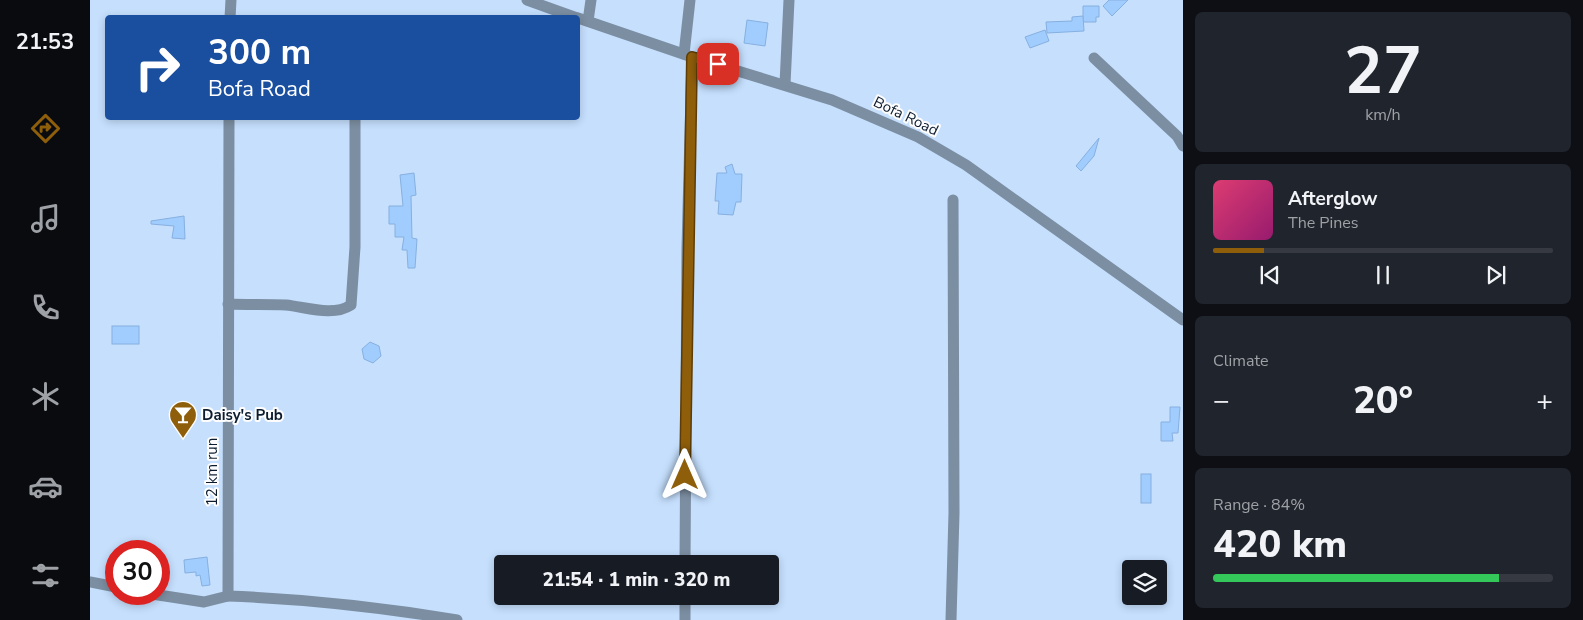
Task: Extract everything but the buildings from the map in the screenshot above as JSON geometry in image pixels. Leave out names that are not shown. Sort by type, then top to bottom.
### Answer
[{"type":"street","points":[[230,15],[231,0]]},
{"type":"street","name":"Bofa Road","points":[[527,0],[570,15]]},
{"type":"street","points":[[581,19],[591,0]]},
{"type":"street","points":[[685,555],[688,55],[690,0]]},
{"type":"street","points":[[785,84],[788,0]]},
{"type":"street","name":"Bofa Road","points":[[581,19],[688,55],[785,84],[876,117],[943,151],[1019,202],[1183,320]]},
{"type":"street","points":[[1094,58],[1176,136],[1183,146]]},
{"type":"street","name":"12 km run","points":[[228,596],[230,120]]},
{"type":"street","points":[[228,304],[287,305],[327,310],[345,309],[351,306],[355,247],[355,120]]},
{"type":"street","points":[[950,620],[954,504],[953,200]]},
{"type":"street","points":[[90,582],[105,585]]},
{"type":"street","points":[[170,597],[204,602],[228,596],[342,605],[457,620]]},
{"type":"street","points":[[685,605],[685,620]]},
{"type":"place","name":"Daisy's Pub","points":[[183,439]]},
{"type":"route","points":[[685,475],[687,248],[692,57],[718,64]]}]
